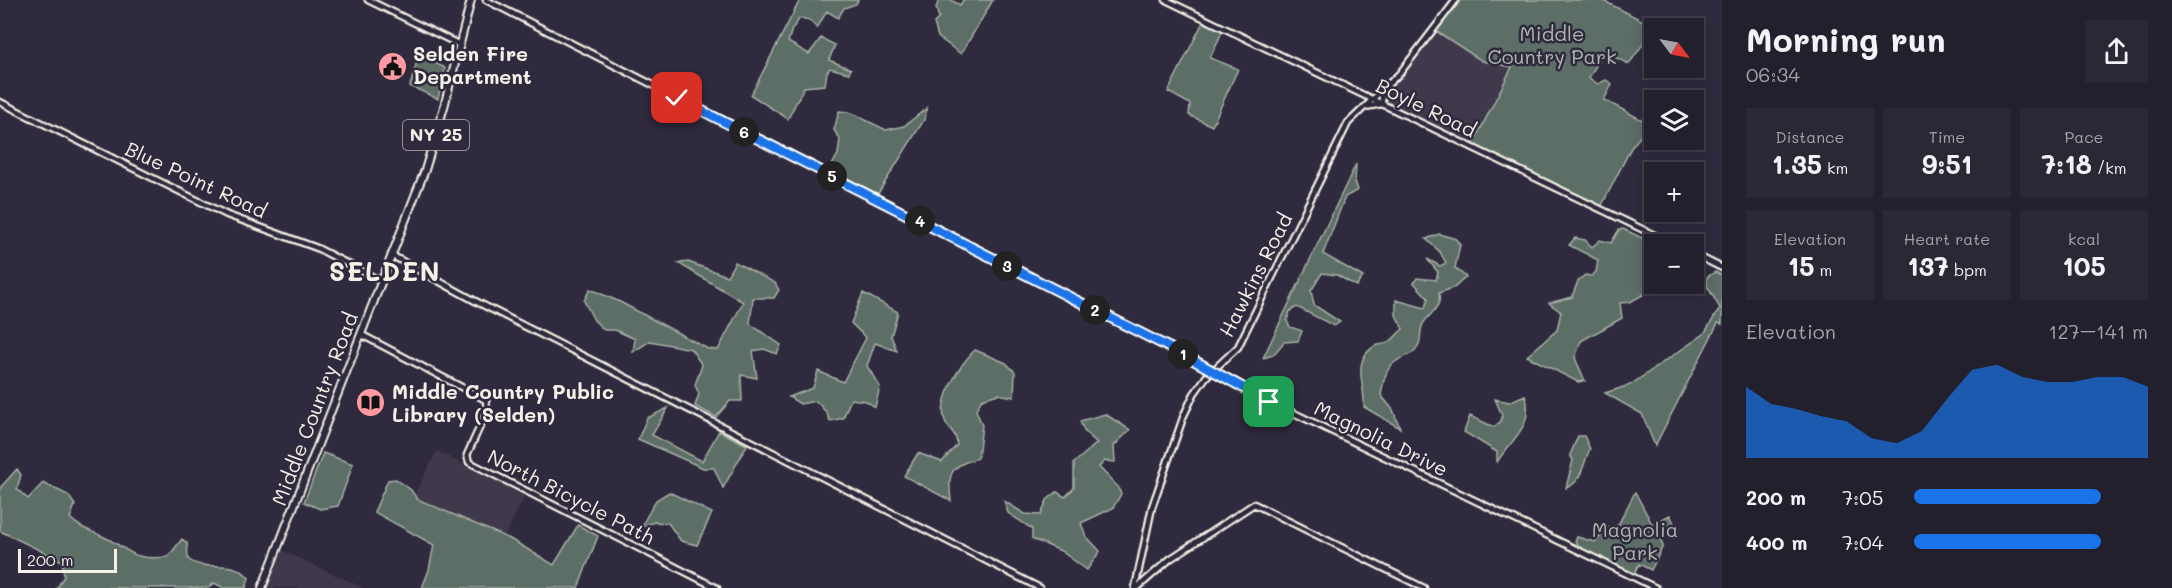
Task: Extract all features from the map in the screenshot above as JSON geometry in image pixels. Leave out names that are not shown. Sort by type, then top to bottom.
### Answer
[{"type":"main road","name":"Middle Country Road","points":[[262,588],[362,335],[430,154],[471,0]]},
{"type":"street","points":[[368,0],[460,45]]},
{"type":"street","name":"Magnolia Drive","points":[[486,0],[1215,371],[1269,402],[1656,588]]},
{"type":"street","name":"Boyle Road","points":[[1166,0],[1652,234]]},
{"type":"street","name":"Hawkins Road","points":[[1136,588],[1152,507],[1184,415],[1206,377],[1238,347],[1348,123],[1400,73],[1456,0]]},
{"type":"street","points":[[1360,109],[1382,104],[1380,98],[1384,89]]},
{"type":"street","points":[[1359,92],[1363,102],[1360,109]]},
{"type":"street","name":"Blue Point Road","points":[[0,102],[227,215],[317,248],[381,281]]},
{"type":"street","points":[[391,255],[479,303],[1040,588]]},
{"type":"street","points":[[1704,259],[1722,268]]},
{"type":"street","name":"North Bicycle Path","points":[[362,335],[486,400],[487,411],[467,454],[469,462],[717,588]]},
{"type":"street","points":[[1223,363],[1222,370],[1225,377]]},
{"type":"street","points":[[1136,588],[1170,559],[1254,504],[1424,588]]},
{"type":"shaded area","points":[[1435,31],[1482,61],[1513,67],[1472,146],[1376,99]]},
{"type":"shaded area","points":[[437,451],[525,496],[505,536],[413,497]]},
{"type":"shaded area","points":[[279,549],[364,588],[258,588]]},
{"type":"green space","points":[[800,0],[858,0],[856,4],[844,8],[838,18],[827,11],[817,28],[809,20],[800,18],[792,29],[788,42],[809,54],[821,38],[835,45],[829,60],[851,69],[849,73],[830,68],[825,85],[804,87],[788,119],[751,95]]},
{"type":"green space","points":[[939,0],[951,0],[960,5],[963,0],[993,0],[961,54],[938,37],[934,23],[939,18],[936,8]]},
{"type":"green space","name":"Middle Country Park","points":[[1459,0],[1602,0],[1644,21],[1644,43],[1629,64],[1604,52],[1589,78],[1598,84],[1606,80],[1612,84],[1604,100],[1644,121],[1644,132],[1631,148],[1601,207],[1472,146],[1512,67],[1482,61],[1436,31]]},
{"type":"green space","points":[[1204,20],[1223,30],[1210,58],[1238,69],[1212,126],[1189,115],[1190,104],[1168,92]]},
{"type":"green space","points":[[419,54],[445,68],[438,99],[410,86]]},
{"type":"green space","points":[[927,108],[924,120],[877,195],[830,169],[838,154],[840,139],[834,130],[839,111],[849,112],[886,130],[904,126]]},
{"type":"green space","points":[[1356,164],[1355,181],[1358,190],[1345,197],[1323,254],[1363,277],[1356,286],[1337,275],[1322,273],[1311,291],[1314,305],[1340,322],[1334,326],[1297,307],[1290,311],[1287,321],[1290,327],[1302,331],[1298,341],[1284,342],[1273,355],[1263,358]]},
{"type":"green space","points":[[1623,229],[1644,239],[1644,294],[1630,302],[1620,303],[1622,318],[1581,341],[1575,358],[1585,381],[1578,382],[1527,356],[1557,330],[1561,312],[1549,303],[1572,297],[1578,281],[1585,275],[1591,276],[1596,272],[1598,260],[1569,245],[1575,238],[1585,240],[1592,247],[1600,240],[1611,243],[1619,230]]},
{"type":"green space","points":[[1439,234],[1456,239],[1460,245],[1455,268],[1466,277],[1455,287],[1439,293],[1439,303],[1422,327],[1416,350],[1395,362],[1387,373],[1381,395],[1393,410],[1400,428],[1364,407],[1361,366],[1367,352],[1375,346],[1386,344],[1403,329],[1396,315],[1396,300],[1425,308],[1428,298],[1414,283],[1417,278],[1436,280],[1438,272],[1427,259],[1440,266],[1446,263],[1440,252],[1426,239]]},
{"type":"green space","points":[[688,262],[727,276],[735,262],[775,283],[779,290],[774,298],[753,298],[750,324],[781,345],[777,354],[764,349],[753,351],[757,378],[741,375],[742,401],[730,401],[716,417],[695,406],[699,394],[695,385],[702,365],[691,349],[650,341],[633,352],[635,339],[615,330],[604,330],[594,320],[584,301],[590,289],[620,302],[708,349],[718,350],[743,302],[678,263]]},
{"type":"green space","points":[[1715,272],[1722,275],[1722,324],[1718,323],[1655,446],[1642,414],[1605,393],[1630,385],[1704,334],[1720,308],[1707,286],[1707,277]]},
{"type":"green space","points":[[863,293],[898,312],[891,336],[897,351],[875,343],[867,366],[880,387],[875,407],[866,401],[851,399],[843,418],[830,421],[826,412],[816,401],[800,404],[789,397],[813,388],[818,371],[843,382],[866,338],[851,323]]},
{"type":"green space","points":[[975,350],[1006,363],[1015,372],[1014,397],[998,394],[982,399],[976,410],[982,425],[978,458],[961,464],[952,472],[951,501],[904,476],[918,453],[942,462],[957,445],[955,436],[945,421],[944,403],[951,383]]},
{"type":"green space","points":[[1525,395],[1527,415],[1524,423],[1497,462],[1497,452],[1464,432],[1470,416],[1494,427],[1501,421],[1502,415],[1495,399],[1509,402]]},
{"type":"green space","points":[[668,408],[652,435],[702,461],[719,431],[747,445],[723,488],[714,468],[703,468],[638,439],[647,418]]},
{"type":"green space","points":[[1105,414],[1130,430],[1114,446],[1115,462],[1105,461],[1099,467],[1117,486],[1121,494],[1113,508],[1081,523],[1086,536],[1100,551],[1087,570],[1061,551],[1032,539],[1032,529],[1008,513],[1004,501],[1025,514],[1041,515],[1047,500],[1057,492],[1065,497],[1074,488],[1074,463],[1097,443],[1084,431],[1080,421]]},
{"type":"green space","points":[[1578,436],[1584,436],[1590,449],[1576,482],[1566,488],[1573,460],[1570,455]]},
{"type":"green space","points":[[323,453],[353,464],[338,506],[320,509],[304,502]]},
{"type":"green space","points":[[17,469],[21,475],[17,489],[28,499],[43,483],[68,495],[75,505],[70,518],[85,529],[138,556],[155,558],[168,557],[182,539],[187,543],[188,559],[203,565],[227,566],[242,571],[249,578],[246,588],[224,588],[214,583],[208,588],[57,588],[64,576],[62,561],[0,531],[0,488]]},
{"type":"green space","points":[[396,479],[411,490],[417,499],[510,539],[554,565],[578,525],[598,536],[578,588],[422,588],[429,570],[434,545],[374,512],[388,480]]},
{"type":"green space","points":[[669,492],[712,513],[697,545],[681,541],[668,523],[654,522],[641,527],[656,500]]},
{"type":"green space","name":"Magnolia Park","points":[[1635,492],[1652,524],[1670,515],[1674,523],[1657,533],[1663,546],[1651,570],[1639,564],[1633,576],[1601,560],[1602,557],[1583,551],[1575,541],[1577,537],[1595,542],[1608,528],[1618,525]]},
{"type":"place","name":"Selden Fire Department","points":[[392,66]]},
{"type":"place","name":"Middle Country Public Library (Selden)","points":[[371,403]]},
{"type":"district","name":"SELDEN","points":[[385,272]]},
{"type":"route","points":[[677,98],[1186,356],[1269,402]]}]
